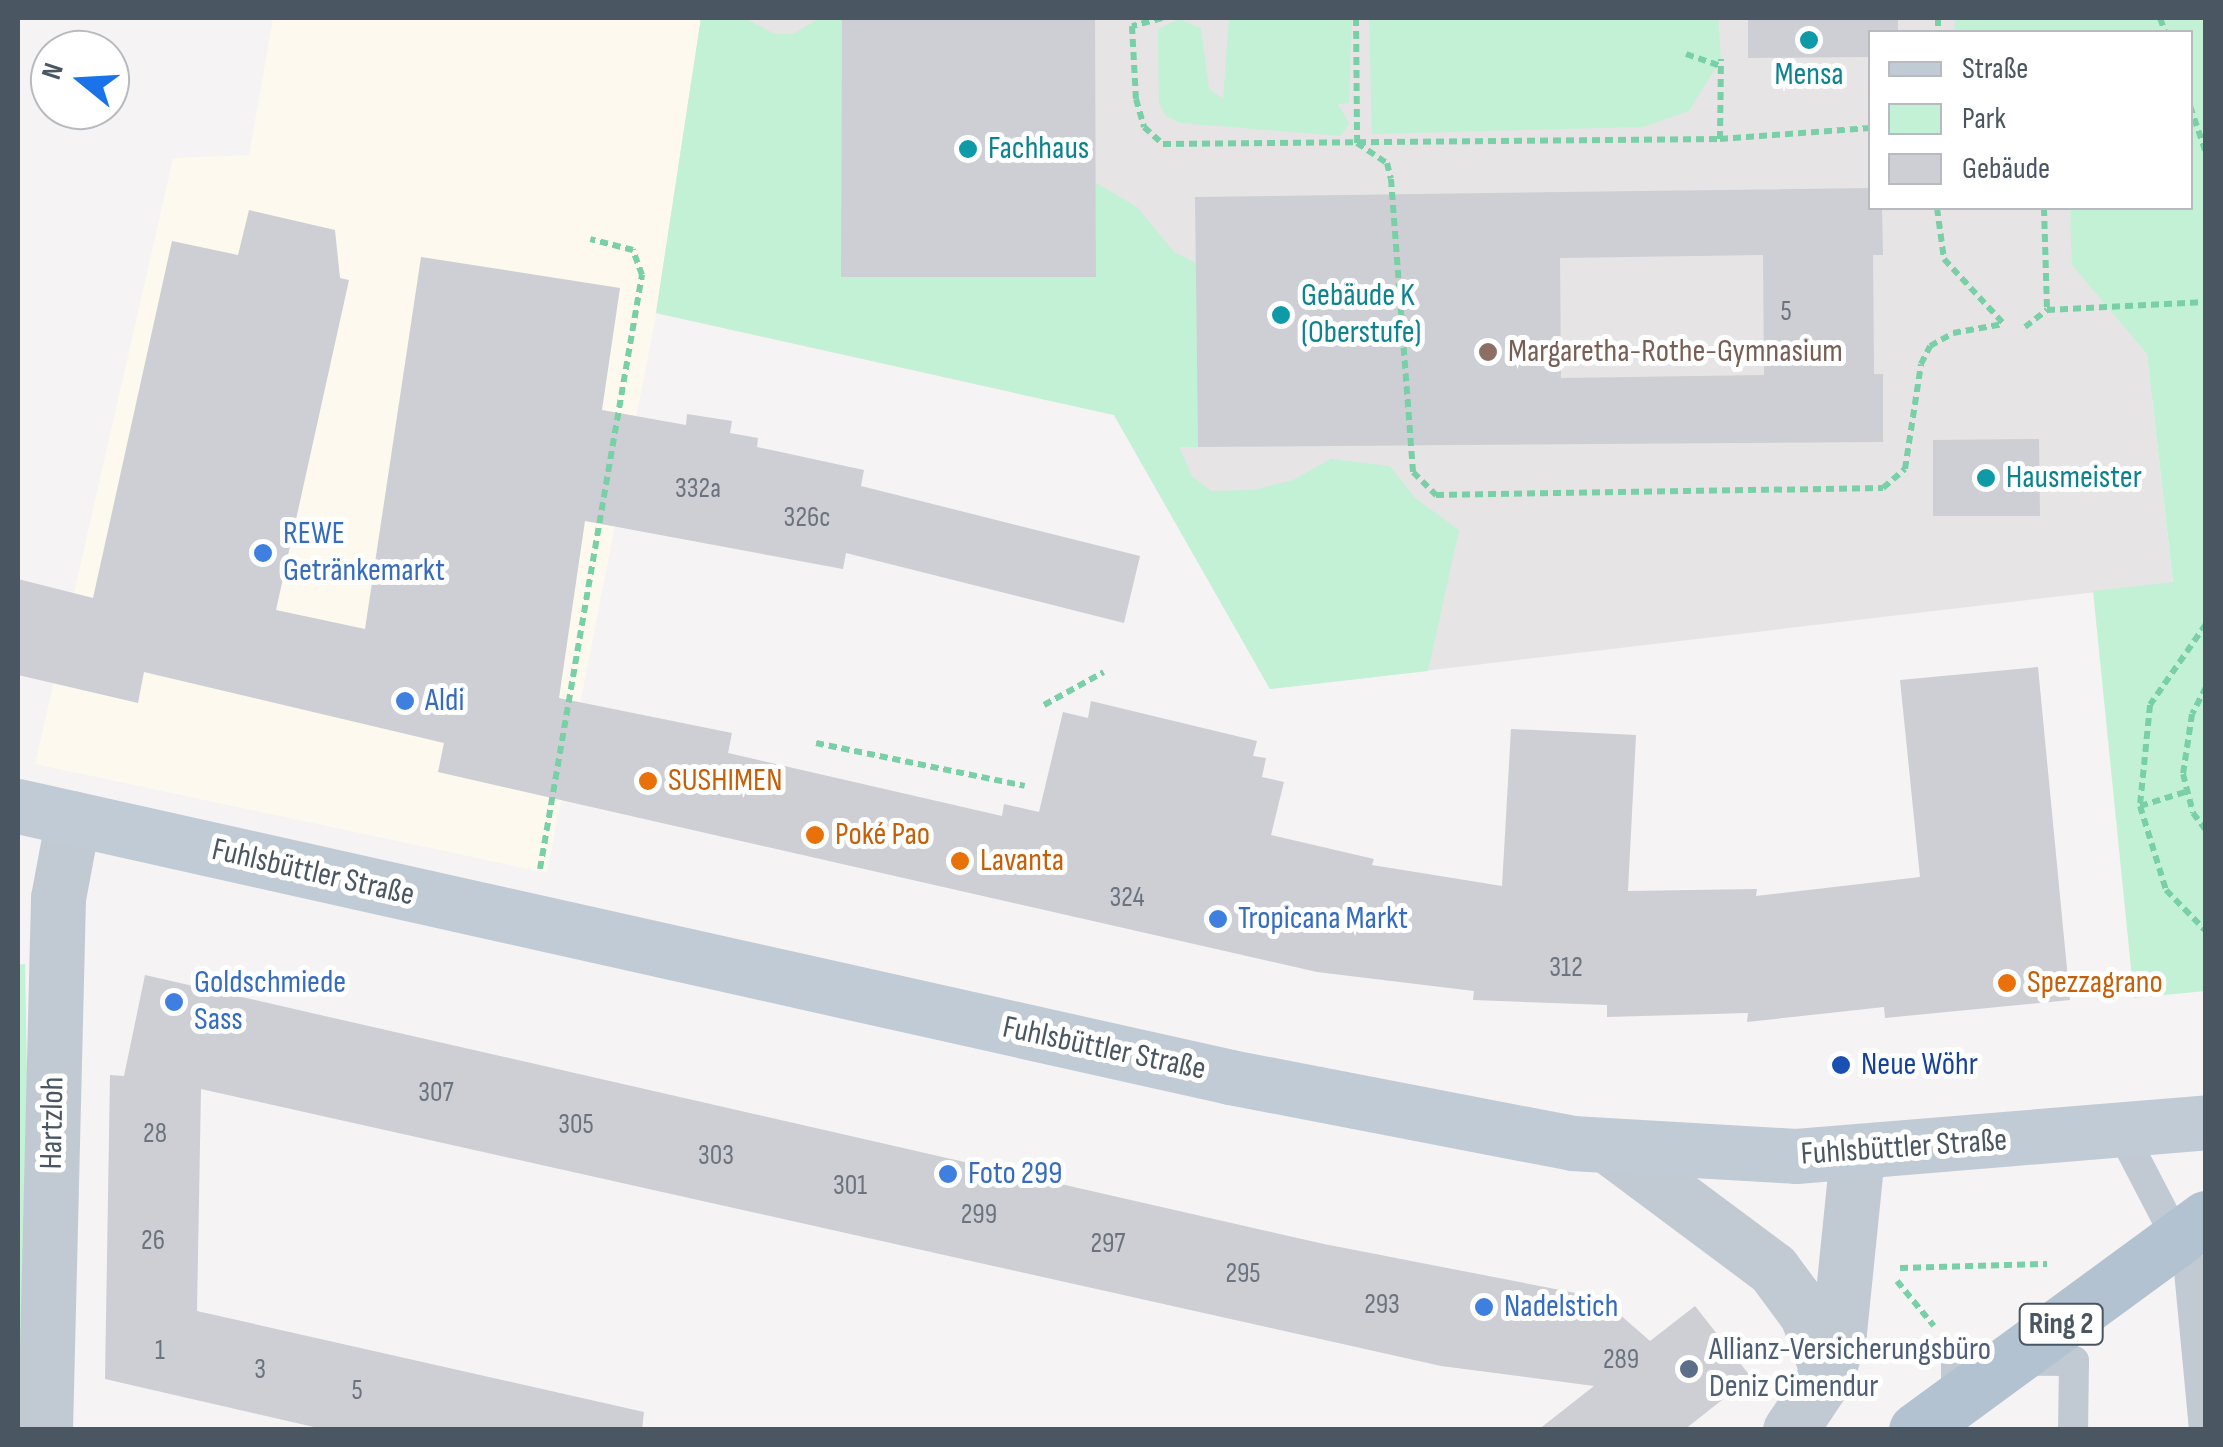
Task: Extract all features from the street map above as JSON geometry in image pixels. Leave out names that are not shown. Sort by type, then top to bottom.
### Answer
[{"type":"main road","name":"Fuhlsbüttler Straße","points":[[18,806],[1230,1077],[1503,1132],[1608,1146],[1857,1154],[2120,1130],[2195,1113]]},
{"type":"main road","name":"Ring 2","points":[[1916,1430],[2206,1218]]},
{"type":"street","name":"Hartzloh","points":[[45,1430],[58,898],[73,818]]},
{"type":"street","points":[[1608,1146],[1774,1269],[1807,1315],[1828,1374]]},
{"type":"street","points":[[1790,1430],[1828,1374],[1846,1282],[1857,1154]]},
{"type":"lane","points":[[2120,1130],[2188,1260],[2204,1430]]},
{"type":"lane","points":[[1956,1430],[1956,1360],[2074,1360],[2074,1430]]},
{"type":"path","points":[[1162,18],[1132,22],[1136,99],[1152,138],[1163,144],[1720,139],[1868,128]]},
{"type":"path","points":[[1356,18],[1357,143]]},
{"type":"path","points":[[1686,54],[1721,63],[1720,139]]},
{"type":"path","points":[[2193,115],[2206,153]]},
{"type":"path","points":[[1357,143],[1386,163],[1391,178],[1413,472],[1426,489],[1448,498],[1890,485],[1908,458],[1921,364],[1930,346],[1953,333],[2004,324],[1944,259],[1936,210]]},
{"type":"path","points":[[2044,210],[2047,310]]},
{"type":"path","points":[[531,923],[642,275],[634,250],[590,239]]},
{"type":"path","points":[[2025,327],[2047,310],[2206,302]]},
{"type":"path","points":[[2206,624],[2150,706],[2140,806],[2166,890],[2206,931]]},
{"type":"path","points":[[1044,705],[1104,672]]},
{"type":"path","points":[[2206,687],[2184,742],[2185,792],[2206,830]]},
{"type":"path","points":[[816,743],[1025,786]]},
{"type":"path","points":[[2140,806],[2185,792]]},
{"type":"path","points":[[1956,1360],[1916,1299],[1884,1268],[2055,1264]]},
{"type":"shaded area","points":[[273,18],[701,18],[663,280],[547,873],[35,764],[173,158],[249,155]]},
{"type":"shaded area","name":"Margaretha-Rothe-Gymnasium","points":[[701,18],[2015,18],[2017,30],[1868,30],[1868,210],[2070,210],[2073,265],[2147,354],[2173,583],[1270,689],[1114,415],[656,313]]},
{"type":"green space","points":[[701,18],[744,18],[775,34],[793,34],[820,18],[842,18],[841,276],[1096,276],[1096,183],[1137,207],[1174,252],[1196,263],[1198,447],[1179,447],[1192,476],[1211,491],[1253,490],[1293,480],[1331,459],[1390,466],[1415,498],[1459,530],[1428,671],[1270,689],[1114,415],[656,313]]},
{"type":"green space","points":[[1229,18],[1352,18],[1349,103],[1338,104],[1349,123],[1341,136],[1180,123],[1166,116],[1159,103],[1158,29],[1179,19],[1201,28],[1209,89],[1223,99]]},
{"type":"green space","points":[[1369,18],[1718,18],[1721,59],[1689,111],[1643,127],[1372,134]]},
{"type":"green space","points":[[1955,18],[2205,18],[2205,991],[2134,998],[2093,591],[2173,582],[2147,354],[2072,265],[2070,210],[2193,210],[2193,30],[1954,30]]},
{"type":"green space","points":[[25,964],[28,1130],[18,1429],[18,965]]},
{"type":"building","name":"Fachhaus","points":[[842,18],[1095,18],[1096,277],[841,277]]},
{"type":"building","name":"Mensa","points":[[1748,18],[1898,18],[1898,30],[1868,30],[1868,57],[1748,58]]},
{"type":"building","points":[[1868,188],[1868,210],[1882,210],[1883,255],[1873,255],[1874,374],[1883,374],[1883,442],[1198,447],[1195,197]],"holes":[[[1763,255],[1764,375],[1561,378],[1560,258]]]},
{"type":"building","points":[[249,210],[335,230],[340,278],[349,280],[276,610],[365,629],[421,257],[620,288],[602,410],[686,425],[687,414],[732,421],[730,433],[758,438],[757,447],[864,470],[861,486],[1140,556],[1124,623],[846,553],[843,569],[585,521],[559,698],[732,733],[728,753],[1002,816],[1004,804],[1039,812],[1063,712],[1088,718],[1091,701],[1257,741],[1253,756],[1266,758],[1262,777],[1284,782],[1271,835],[1374,859],[1372,865],[1502,886],[1511,729],[1636,735],[1628,891],[1757,889],[1756,896],[1920,877],[1900,680],[2038,667],[2070,1000],[1885,1018],[1884,1007],[1747,1022],[1748,1013],[1607,1017],[1607,1005],[1473,1000],[1474,991],[1317,972],[438,772],[444,743],[144,672],[138,703],[18,675],[18,579],[93,598],[172,241],[238,255]]},
{"type":"building","name":"Hausmeister","points":[[2039,439],[2040,516],[1933,516],[1933,440]]},
{"type":"building","points":[[145,975],[1324,1244],[1581,1294],[1610,1306],[1650,1341],[1695,1306],[1751,1377],[1684,1430],[1538,1430],[1594,1386],[1441,1366],[201,1089],[197,1311],[644,1412],[642,1430],[327,1430],[105,1379],[110,1075],[124,1076]]},
{"type":"place","name":"Mensa","points":[[1809,40]]},
{"type":"place","name":"Fachhaus","points":[[968,149]]},
{"type":"place","name":"Gebäude K (Oberstufe)","points":[[1281,315]]},
{"type":"place","name":"Margaretha-Rothe-Gymnasium","points":[[1488,352]]},
{"type":"place","name":"Hausmeister","points":[[1986,478]]},
{"type":"place","name":"REWE Getränkemarkt","points":[[263,553]]},
{"type":"place","name":"Aldi","points":[[405,701]]},
{"type":"place","name":"SUSHIMEN","points":[[648,781]]},
{"type":"place","name":"Poké Pao","points":[[815,835]]},
{"type":"place","name":"Lavanta","points":[[960,861]]},
{"type":"place","name":"Tropicana Markt","points":[[1218,919]]},
{"type":"place","name":"Spezzagrano","points":[[2007,983]]},
{"type":"place","name":"Goldschmiede Sass","points":[[174,1002]]},
{"type":"place","name":"Neue Wöhr","points":[[1841,1065]]},
{"type":"place","name":"Foto 299","points":[[948,1174]]},
{"type":"place","name":"Nadelstich","points":[[1484,1307]]},
{"type":"place","name":"Allianz-Versicherungsbüro Deniz Cimendur","points":[[1689,1369]]}]
